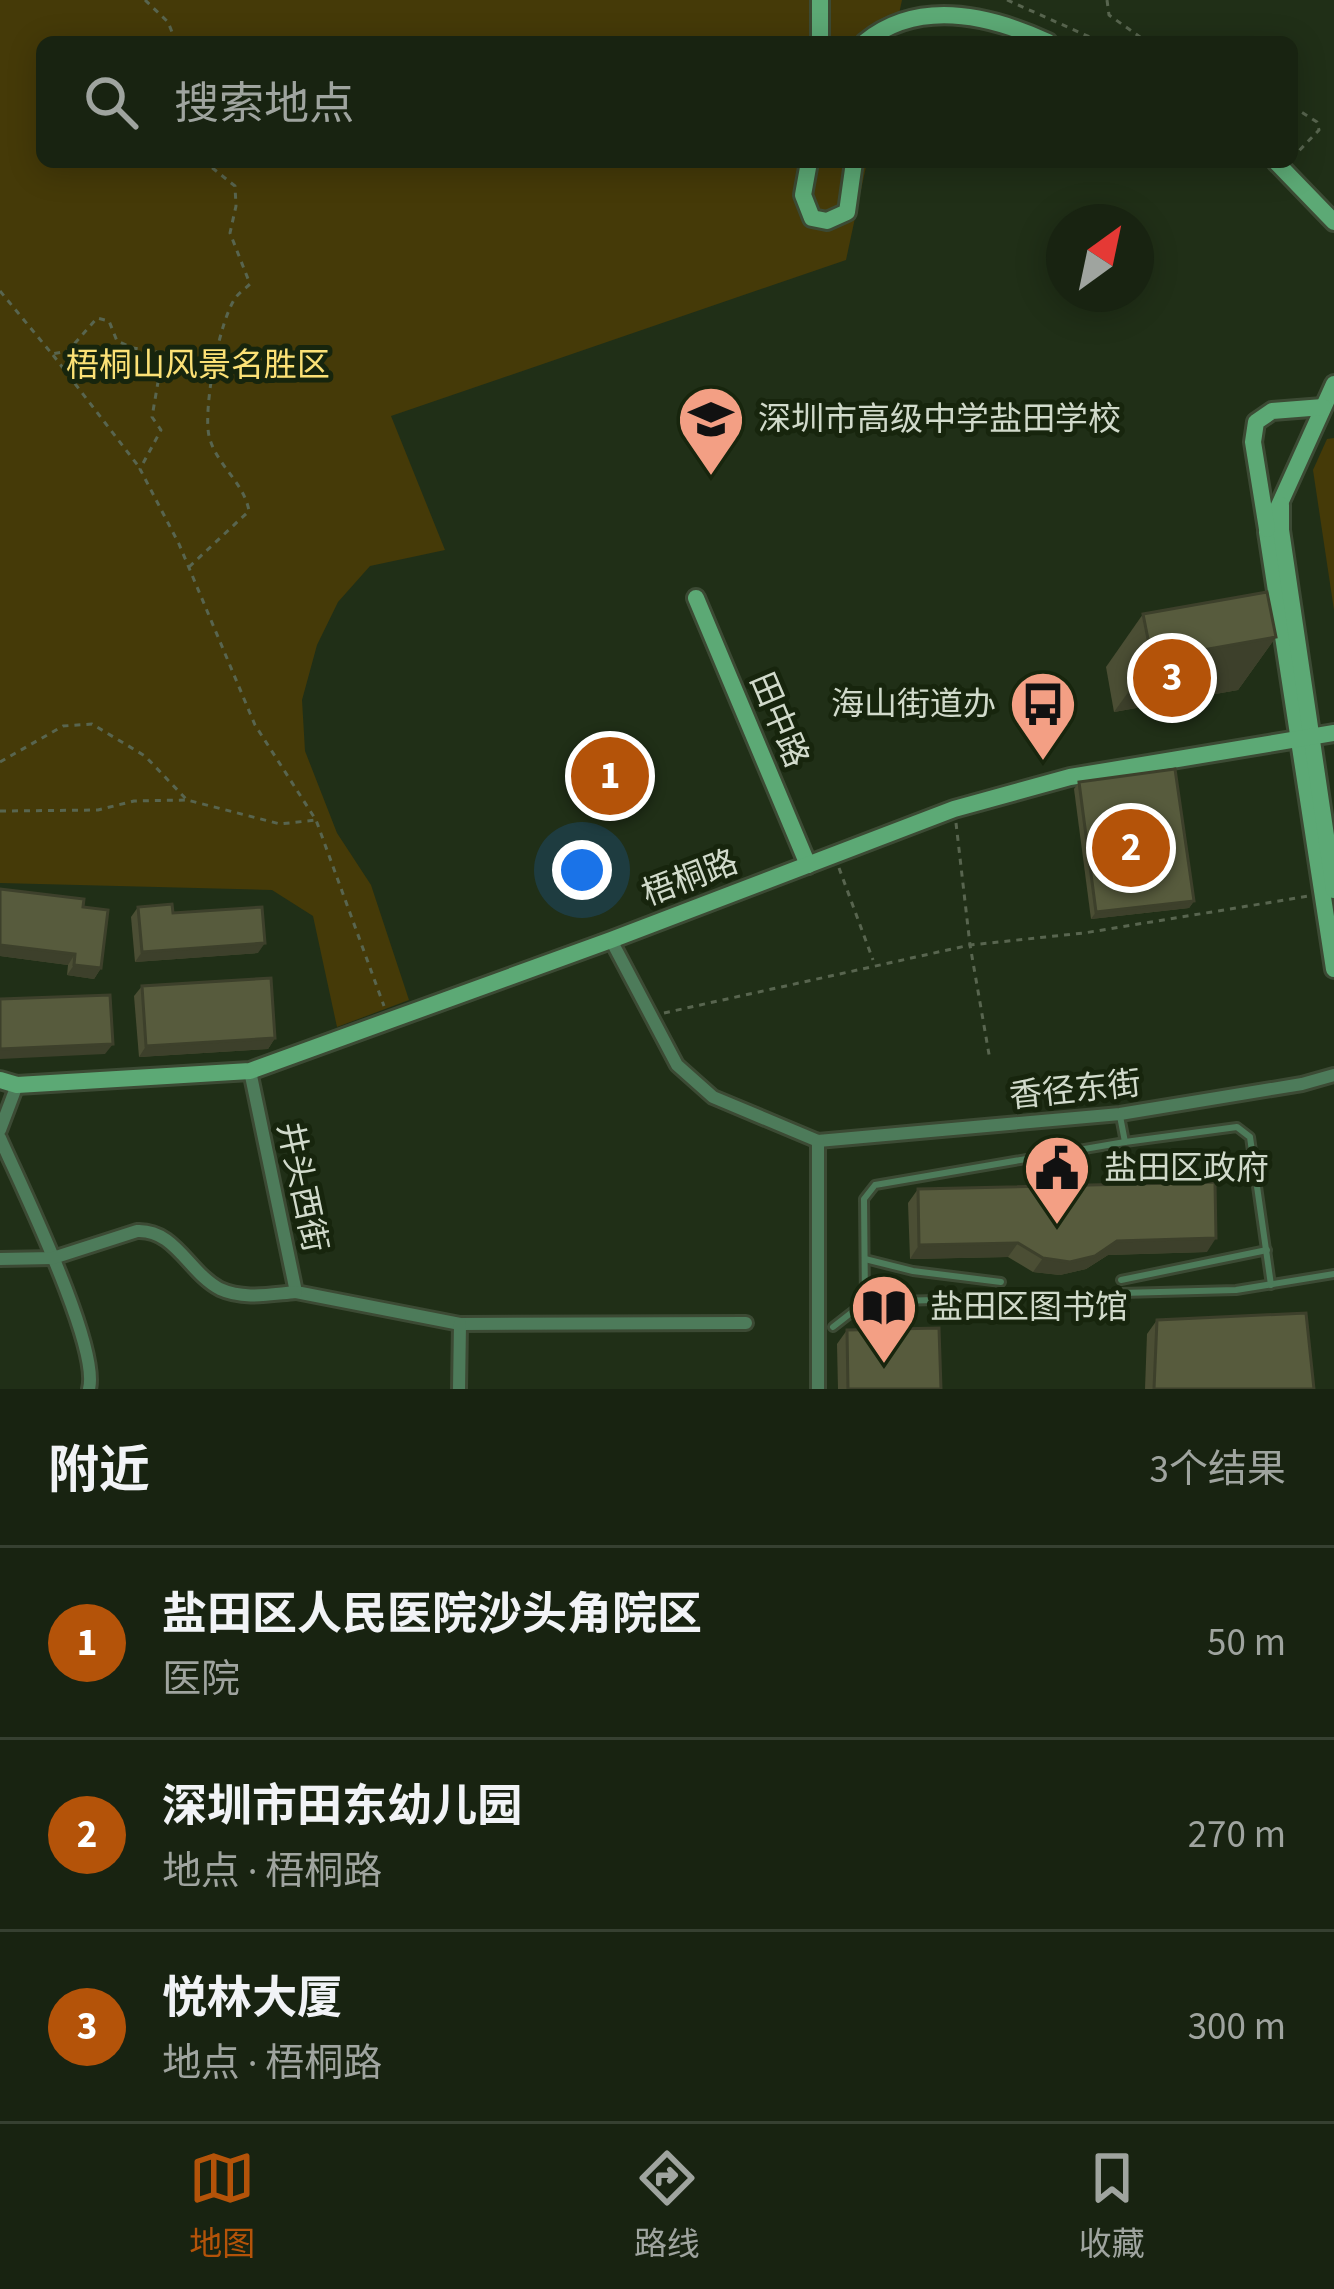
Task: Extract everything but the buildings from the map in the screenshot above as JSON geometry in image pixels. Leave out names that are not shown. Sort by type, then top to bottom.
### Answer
[{"type":"street","points":[[820,0],[820,36]]},
{"type":"street","points":[[870,36],[878,25],[912,6],[962,7],[1033,36]]},
{"type":"street","points":[[808,168],[803,195],[812,218],[827,221],[847,212],[853,168]]},
{"type":"street","points":[[1282,168],[1334,222]]},
{"type":"street","points":[[1268,532],[1334,384]]},
{"type":"street","points":[[1305,738],[1253,442],[1256,422],[1272,411],[1323,407]]},
{"type":"street","points":[[1292,470],[1280,530],[1334,969]]},
{"type":"street","name":"田中路","points":[[696,598],[808,865]]},
{"type":"street","name":"梧桐路","points":[[9,1082],[250,1071],[954,809],[1070,777],[1334,733]]},
{"type":"street","points":[[610,940],[676,1064],[713,1097],[818,1141],[818,1389]]},
{"type":"street","name":"井头西街","points":[[250,1071],[296,1292],[460,1324],[746,1323]]},
{"type":"street","name":"香径东街","points":[[818,1141],[1120,1114],[1334,1075]]},
{"type":"street","points":[[9,1082],[0,1134],[91,1362],[89,1389]]},
{"type":"street","points":[[0,1259],[53,1258],[151,1230],[223,1290],[242,1296],[296,1292]]},
{"type":"street","points":[[459,1389],[460,1324]]},
{"type":"lane","points":[[1120,1114],[1125,1142]]},
{"type":"lane","points":[[865,1302],[864,1199],[875,1185],[1237,1127],[1250,1137],[1271,1285]]},
{"type":"lane","points":[[1121,1280],[1267,1250]]},
{"type":"lane","points":[[865,1259],[913,1271],[1001,1282]]},
{"type":"lane","points":[[1121,1293],[1271,1285],[1334,1274]]},
{"type":"lane","points":[[833,1327],[865,1302],[1002,1298]]},
{"type":"path","points":[[145,0],[168,22],[174,36]]},
{"type":"path","points":[[1007,0],[1088,36]]},
{"type":"path","points":[[1107,0],[1109,15],[1139,36]]},
{"type":"path","points":[[1298,110],[1317,122],[1319,130],[1299,151]]},
{"type":"path","points":[[188,567],[249,511],[246,493],[220,460],[209,435],[212,380],[228,316],[236,297],[250,284],[230,233],[235,186],[213,168]]},
{"type":"path","points":[[0,291],[140,469],[255,724],[316,820],[385,1009]]},
{"type":"path","points":[[52,354],[68,351],[97,318],[109,321],[117,341],[163,353],[152,417],[161,430],[140,469]]},
{"type":"path","points":[[0,761],[63,726],[92,724],[145,757],[188,800]]},
{"type":"path","points":[[0,811],[98,810],[134,801],[188,800],[280,824],[316,820]]},
{"type":"path","points":[[954,809],[990,1060]]},
{"type":"path","points":[[834,855],[874,963]]},
{"type":"path","points":[[653,1015],[970,945],[1084,933],[1328,892]]},
{"type":"green space","name":"梧桐山风景名胜区","points":[[0,0],[902,0],[894,36],[36,36],[36,168],[866,168],[846,260],[391,416],[445,550],[370,566],[338,602],[317,645],[302,700],[305,751],[337,833],[371,885],[409,1000],[337,1027],[313,916],[272,890],[0,883]]},
{"type":"green space","points":[[1334,438],[1334,610],[1313,470],[1327,439]]},
{"type":"place","name":"深圳市高级中学盐田学校","points":[[711,478]]},
{"type":"place","name":"悦林大厦","points":[[1172,678]]},
{"type":"place","name":"海山街道办","points":[[1043,763]]},
{"type":"place","name":"盐田区人民医院沙头角院区","points":[[610,776]]},
{"type":"place","name":"深圳市田东幼儿园","points":[[1131,848]]},
{"type":"place","name":"盐田区政府","points":[[1057,1227]]},
{"type":"place","name":"盐田区图书馆","points":[[884,1366]]}]
